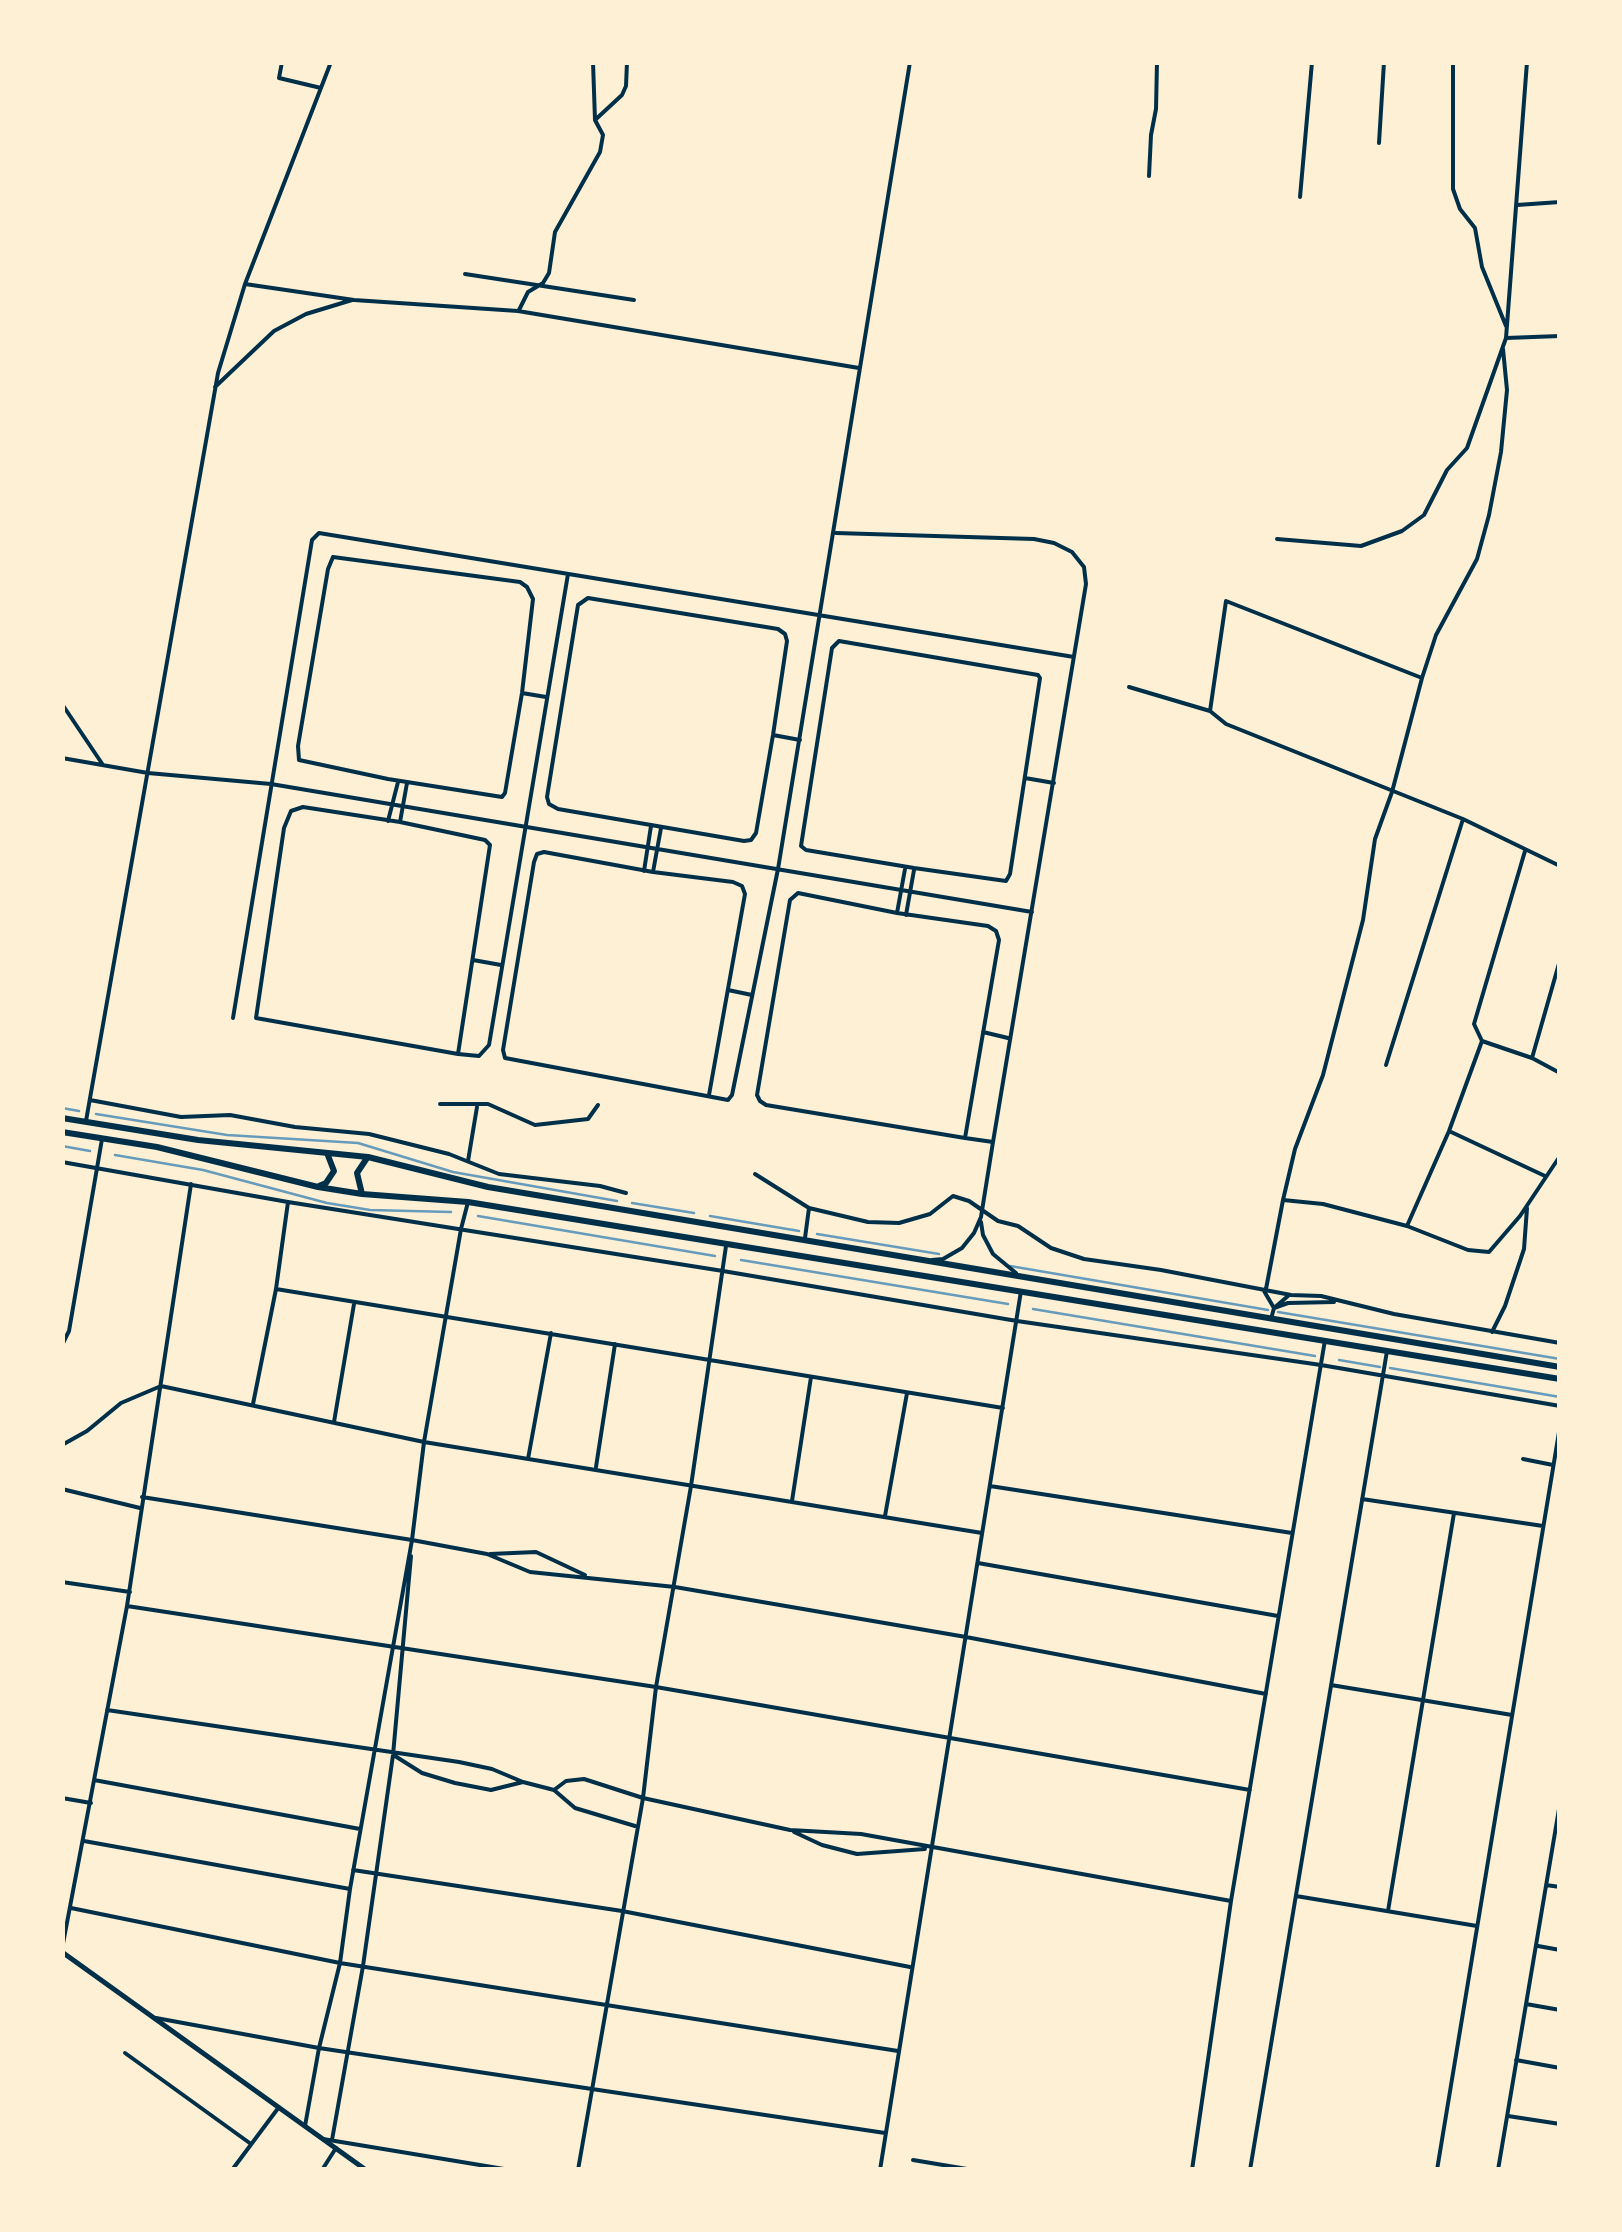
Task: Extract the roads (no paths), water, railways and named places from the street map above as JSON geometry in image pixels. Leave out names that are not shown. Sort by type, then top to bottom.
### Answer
[{"type":"main road","points":[[62,1118],[198,1140],[368,1157],[472,1184],[805,1235],[921,1260],[1273,1314],[1560,1367]]},
{"type":"main road","points":[[62,1132],[198,1156],[318,1187],[468,1202],[1560,1379]]},
{"type":"main road","points":[[318,1187],[326,1183],[334,1170],[326,1151]]},
{"type":"main road","points":[[362,1194],[357,1173],[368,1157]]},
{"type":"street","points":[[282,62],[279,78],[321,88]]},
{"type":"street","points":[[86,1120],[215,386],[245,284],[331,62]]},
{"type":"street","points":[[518,311],[528,292],[549,274],[555,232],[600,152],[603,134],[594,120],[594,62]]},
{"type":"street","points":[[594,120],[622,95],[627,62]]},
{"type":"street","points":[[709,1095],[746,894],[742,886],[538,854],[503,1050],[505,1058],[724,1101],[732,1095],[778,869],[822,616],[910,62]]},
{"type":"street","points":[[1150,176],[1157,62]]},
{"type":"street","points":[[1300,197],[1312,62]]},
{"type":"street","points":[[1379,143],[1384,62]]},
{"type":"street","points":[[1453,62],[1454,189],[1460,209],[1475,228],[1482,267],[1507,327]]},
{"type":"street","points":[[1277,539],[1360,546],[1402,531],[1424,515],[1447,470],[1467,448],[1506,338],[1525,64]]},
{"type":"street","points":[[1517,204],[1560,202]]},
{"type":"street","points":[[465,274],[634,300]]},
{"type":"street","points":[[245,284],[354,300],[518,311],[859,368]]},
{"type":"street","points":[[215,386],[274,331],[306,314],[354,300]]},
{"type":"street","points":[[1506,338],[1560,336]]},
{"type":"street","points":[[1273,1314],[1264,1288],[1295,1148],[1323,1075],[1363,920],[1375,839],[1436,636],[1477,559],[1489,515],[1507,390],[1503,349]]},
{"type":"street","points":[[233,1018],[315,535],[327,533],[1074,657]]},
{"type":"street","points":[[834,533],[1034,539],[1054,542],[1072,552],[1084,567],[1086,584],[981,1214],[974,1233],[962,1248],[943,1259],[921,1260]]},
{"type":"street","points":[[333,557],[520,582],[534,599],[506,792],[502,798],[398,781],[299,760],[301,726],[333,557]]},
{"type":"street","points":[[458,1054],[490,846],[485,840],[400,822],[303,807],[291,811],[284,828],[256,1018],[458,1054],[479,1056],[486,1052],[568,573]]},
{"type":"street","points":[[581,600],[778,629],[787,641],[756,833],[751,840],[652,825],[558,809],[549,804],[550,778],[581,600]]},
{"type":"street","points":[[1210,711],[1226,601],[1422,678]]},
{"type":"street","points":[[839,641],[1038,675],[1041,687],[1006,881],[905,867],[806,850],[802,846],[835,644],[839,641]]},
{"type":"street","points":[[1130,687],[1210,711],[1226,724],[1464,819],[1560,866]]},
{"type":"street","points":[[522,693],[546,697]]},
{"type":"street","points":[[62,704],[103,765]]},
{"type":"street","points":[[773,735],[800,740]]},
{"type":"street","points":[[62,758],[148,773],[271,784],[1032,912]]},
{"type":"street","points":[[1025,778],[1054,783]]},
{"type":"street","points":[[388,821],[398,781]]},
{"type":"street","points":[[400,822],[407,783]]},
{"type":"street","points":[[1386,1065],[1464,819]]},
{"type":"street","points":[[644,871],[652,825]]},
{"type":"street","points":[[653,872],[661,826]]},
{"type":"street","points":[[1408,1226],[1482,1041],[1474,1024],[1476,1010],[1525,851]]},
{"type":"street","points":[[897,913],[905,867]]},
{"type":"street","points":[[906,914],[914,868]]},
{"type":"street","points":[[965,1138],[999,940],[996,931],[988,926],[798,893],[793,896],[757,1095],[766,1104],[965,1138],[993,1142]]},
{"type":"street","points":[[473,960],[501,965]]},
{"type":"street","points":[[1532,1058],[1560,960]]},
{"type":"street","points":[[728,990],[752,994]]},
{"type":"street","points":[[983,1032],[1010,1038]]},
{"type":"street","points":[[1482,1041],[1532,1058],[1560,1073]]},
{"type":"street","points":[[90,1100],[181,1118],[230,1115],[369,1134],[468,1161],[499,1174],[600,1186],[626,1193]]},
{"type":"street","points":[[440,1104],[488,1104],[535,1125],[588,1119],[598,1105]]},
{"type":"street","points":[[468,1161],[477,1107]]},
{"type":"street","points":[[1449,1131],[1546,1176]]},
{"type":"street","points":[[62,1346],[69,1331],[102,1139]]},
{"type":"street","points":[[1283,1200],[1324,1204],[1408,1226],[1449,1244],[1489,1252],[1527,1206],[1560,1156]]},
{"type":"street","points":[[62,1162],[1017,1321],[1321,1365],[1560,1406]]},
{"type":"street","points":[[755,1174],[810,1208],[868,1222],[899,1223],[930,1214],[953,1196],[968,1201],[981,1214],[1018,1226],[1051,1248],[1084,1260],[1560,1342]]},
{"type":"street","points":[[191,1184],[128,1606],[62,1950],[366,2170]]},
{"type":"street","points":[[254,1404],[288,1202]]},
{"type":"street","points":[[332,2140],[363,1966],[392,1754],[424,1442],[468,1202]]},
{"type":"street","points":[[1492,1332],[1524,1249],[1527,1206]]},
{"type":"street","points":[[805,1235],[810,1208]]},
{"type":"street","points":[[981,1214],[982,1235],[993,1254],[1006,1268],[1024,1278]]},
{"type":"street","points":[[578,2170],[643,1798],[656,1687],[692,1486],[727,1243]]},
{"type":"street","points":[[276,1289],[1003,1408]]},
{"type":"street","points":[[880,2170],[1021,1291]]},
{"type":"street","points":[[1273,1314],[1292,1295]]},
{"type":"street","points":[[334,1422],[354,1302]]},
{"type":"street","points":[[1273,1314],[1288,1304],[1341,1302]]},
{"type":"street","points":[[528,1460],[552,1333]]},
{"type":"street","points":[[1192,2170],[1231,1901],[1325,1338]]},
{"type":"street","points":[[596,1467],[616,1344]]},
{"type":"street","points":[[1250,2170],[1387,1350]]},
{"type":"street","points":[[792,1501],[811,1377]]},
{"type":"street","points":[[62,1445],[87,1431],[121,1403],[161,1386],[424,1442],[596,1467],[982,1533]]},
{"type":"street","points":[[885,1516],[907,1394]]},
{"type":"street","points":[[1437,2170],[1560,1426]]},
{"type":"street","points":[[1523,1459],[1553,1465]]},
{"type":"street","points":[[990,1486],[1293,1533]]},
{"type":"street","points":[[62,1489],[140,1508]]},
{"type":"street","points":[[142,1496],[487,1554],[530,1572],[675,1587],[1266,1694]]},
{"type":"street","points":[[1362,1499],[1543,1526]]},
{"type":"street","points":[[1388,1912],[1454,1513]]},
{"type":"street","points":[[306,2126],[319,2048],[340,1962],[412,1540]]},
{"type":"street","points":[[487,1554],[529,1550],[589,1577]]},
{"type":"street","points":[[978,1563],[1279,1616]]},
{"type":"street","points":[[62,1582],[130,1592]]},
{"type":"street","points":[[128,1606],[656,1687],[1250,1790]]},
{"type":"street","points":[[1331,1685],[1512,1715]]},
{"type":"street","points":[[107,1710],[492,1768],[554,1790],[575,1808],[637,1827]]},
{"type":"street","points":[[392,1754],[422,1772],[455,1783],[491,1790],[523,1782]]},
{"type":"street","points":[[554,1790],[566,1781],[584,1779],[643,1798],[790,1830],[862,1834],[1231,1901]]},
{"type":"street","points":[[94,1780],[362,1830]]},
{"type":"street","points":[[62,1798],[91,1803]]},
{"type":"street","points":[[1508,2170],[1498,2169],[1560,1803]]},
{"type":"street","points":[[790,1830],[822,1846],[857,1854],[930,1848]]},
{"type":"street","points":[[84,1841],[350,1889]]},
{"type":"street","points":[[354,1870],[622,1911],[912,1967]]},
{"type":"street","points":[[1546,1885],[1560,1888]]},
{"type":"street","points":[[1296,1896],[1477,1926]]},
{"type":"street","points":[[72,1908],[363,1966],[898,2051]]},
{"type":"street","points":[[1538,1946],[1560,1950]]},
{"type":"street","points":[[1526,2004],[1560,2010]]},
{"type":"street","points":[[151,2018],[319,2048],[885,2133]]},
{"type":"street","points":[[124,2054],[251,2144]]},
{"type":"street","points":[[1516,2060],[1560,2068]]},
{"type":"street","points":[[232,2170],[279,2107]]},
{"type":"street","points":[[1508,2116],[1560,2124]]},
{"type":"street","points":[[323,2139],[510,2170]]},
{"type":"street","points":[[322,2170],[336,2148]]},
{"type":"street","points":[[913,2160],[973,2170]]},
{"type":"waterway","points":[[62,1108],[79,1111]]},
{"type":"waterway","points":[[96,1114],[227,1135],[358,1143],[453,1172],[617,1201]]},
{"type":"waterway","points":[[62,1146],[90,1151]]},
{"type":"waterway","points":[[115,1155],[203,1170],[327,1203],[370,1210],[451,1212]]},
{"type":"waterway","points":[[632,1203],[694,1213]]},
{"type":"waterway","points":[[478,1216],[715,1256]]},
{"type":"waterway","points":[[710,1216],[799,1231]]},
{"type":"waterway","points":[[817,1234],[939,1254]]},
{"type":"waterway","points":[[741,1260],[1008,1304]]},
{"type":"waterway","points":[[1010,1266],[1268,1310]]},
{"type":"waterway","points":[[1033,1309],[1315,1356]]},
{"type":"waterway","points":[[1278,1312],[1560,1359]]},
{"type":"waterway","points":[[1339,1360],[1380,1367]]},
{"type":"waterway","points":[[1390,1368],[1560,1397]]}]
